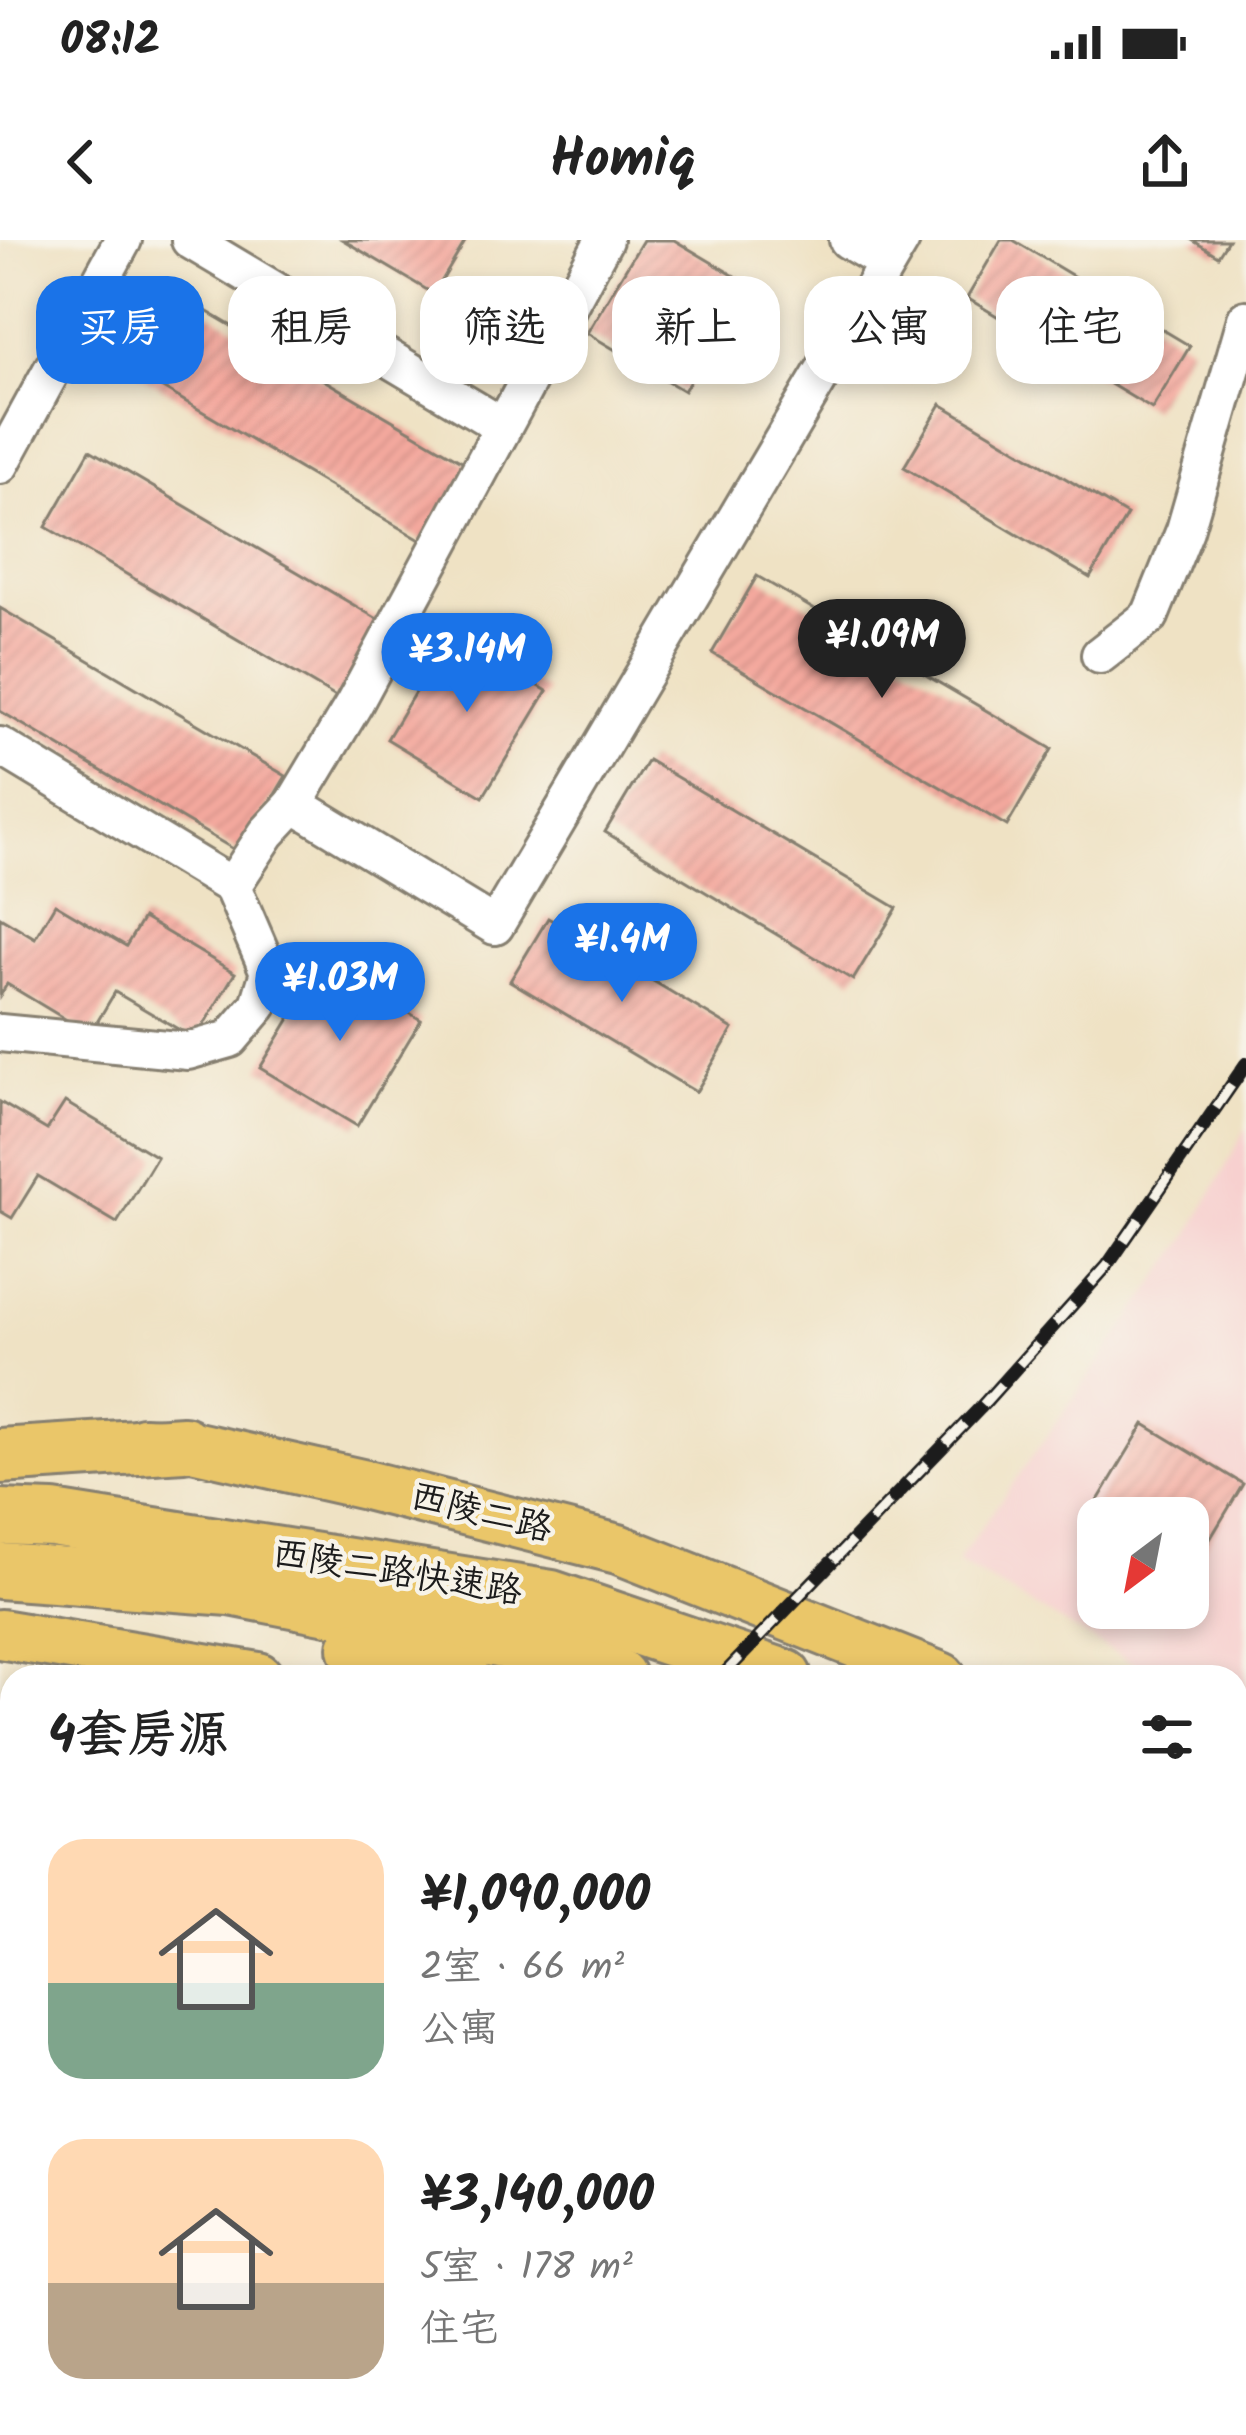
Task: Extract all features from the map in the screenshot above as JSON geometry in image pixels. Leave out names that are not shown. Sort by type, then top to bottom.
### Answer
[{"type":"highway","points":[[0,1456],[183,1444]]},
{"type":"highway","name":"西陵二路快速路","points":[[0,1516],[53,1519],[731,1665]]},
{"type":"highway","name":"西陵二路快速路","points":[[0,1571],[231,1588],[540,1622],[601,1665]]},
{"type":"highway","points":[[0,1582],[215,1618],[427,1665]]},
{"type":"main road","name":"西陵二路","points":[[0,1431],[183,1444],[619,1549],[911,1665]]},
{"type":"main road","points":[[0,1634],[186,1665]]},
{"type":"street","points":[[0,465],[123,240]]},
{"type":"street","points":[[190,240],[502,426]]},
{"type":"street","points":[[232,886],[267,833],[294,804],[354,704],[604,240]]},
{"type":"street","points":[[294,804],[495,926],[894,251],[848,240]]},
{"type":"street","points":[[1100,655],[1150,616],[1185,530],[1246,319]]},
{"type":"street","points":[[0,746],[232,886],[269,972],[259,1005],[230,1039],[188,1051],[0,1034]]},
{"type":"shaded area","points":[[1246,1128],[1246,1665],[1136,1665],[957,1562],[1191,1233]]},
{"type":"building","points":[[343,240],[466,240],[445,276],[420,276],[420,286]]},
{"type":"building","points":[[643,240],[674,240],[735,276],[621,276]]},
{"type":"building","points":[[1001,240],[1013,240],[1073,276],[996,276],[996,315],[972,301],[972,289]]},
{"type":"building","points":[[1192,240],[1228,240],[1218,256]]},
{"type":"building","points":[[612,291],[612,348],[588,331]]},
{"type":"building","points":[[204,310],[228,324],[228,384],[330,384],[472,467],[427,544],[156,384],[204,384]]},
{"type":"building","points":[[1164,330],[1190,346],[1152,409],[1110,384],[1164,384]]},
{"type":"building","points":[[941,404],[1127,515],[1090,578],[904,467]]},
{"type":"building","points":[[90,450],[386,624],[341,700],[46,527]]},
{"type":"building","points":[[757,576],[1052,749],[1007,826],[712,653]]},
{"type":"building","points":[[0,608],[286,776],[240,853],[0,711]]},
{"type":"building","points":[[451,632],[547,691],[483,797],[387,739]]},
{"type":"building","points":[[648,760],[897,908],[853,980],[605,832]]},
{"type":"building","points":[[55,904],[126,946],[143,918],[235,973],[195,1039],[115,992],[90,1034],[7,984],[0,996],[0,917],[35,938]]},
{"type":"building","points":[[548,918],[733,1029],[696,1092],[510,981]]},
{"type":"building","points":[[324,962],[421,1020],[357,1126],[260,1068]]},
{"type":"building","points":[[0,1102],[47,1130],[65,1102],[157,1157],[117,1223],[38,1176],[12,1218],[0,1211]]},
{"type":"building","points":[[1144,1424],[1243,1484],[1209,1541],[1209,1497],[1100,1497]]},
{"type":"railway","points":[[733,1665],[980,1408],[1107,1266],[1246,1064]]}]
